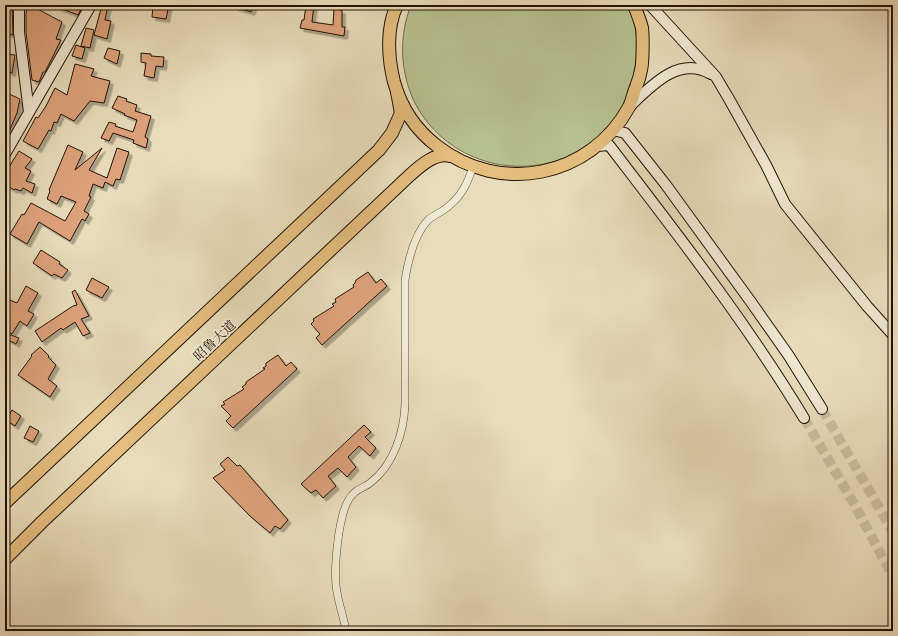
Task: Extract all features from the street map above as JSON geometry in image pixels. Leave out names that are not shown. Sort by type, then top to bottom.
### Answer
[{"type":"highway","name":"昭鲁大道","points":[[397,92],[410,117],[428,139],[450,156],[474,167],[499,174],[525,174],[551,170],[575,160],[597,146],[613,130],[629,106],[642,69],[642,29],[634,5]]},
{"type":"highway","name":"昭鲁大道","points":[[5,503],[380,150],[392,134],[401,113],[390,64],[390,35],[396,6]]},
{"type":"highway","name":"昭鲁大道","points":[[5,559],[58,506],[409,176],[425,163],[444,155],[450,156]]},
{"type":"main road","points":[[19,5],[19,32],[29,112]]},
{"type":"main road","points":[[5,154],[91,5]]},
{"type":"main road","points":[[650,5],[716,77],[755,145],[785,204],[867,306],[893,335]]},
{"type":"main road","points":[[629,106],[655,82],[668,74],[684,69],[701,69],[716,77]]},
{"type":"main road","points":[[613,130],[625,133],[684,210],[760,314],[789,356],[822,409]]},
{"type":"main road","points":[[597,146],[609,145],[734,314],[804,418]]},
{"type":"street","points":[[346,631],[336,591],[336,547],[349,499],[358,489],[370,483],[379,474],[393,453],[399,441],[402,430],[405,404],[405,280],[407,268],[421,230],[429,220],[451,205],[460,195],[467,184],[474,167]]},
{"type":"green space","points":[[411,5],[629,5],[635,27],[638,57],[628,98],[617,116],[595,141],[576,154],[537,165],[516,166],[495,164],[474,157],[456,147],[439,134],[424,118],[413,99],[403,64],[404,29]]},
{"type":"building","points":[[5,5],[12,5],[13,35],[5,33]]},
{"type":"building","points":[[27,5],[30,5],[62,22],[56,39],[61,40],[39,82],[32,80],[26,32]]},
{"type":"building","points":[[52,5],[83,5],[78,15]]},
{"type":"building","points":[[102,5],[108,5],[105,20],[111,21],[107,39],[94,35]]},
{"type":"building","points":[[153,5],[169,5],[166,19],[152,17]]},
{"type":"building","points":[[235,5],[254,5],[251,12],[235,7]]},
{"type":"building","points":[[306,5],[314,5],[312,22],[333,25],[334,9],[342,10],[342,27],[345,27],[344,36],[300,28],[302,20],[304,20]]},
{"type":"building","points":[[86,28],[94,30],[90,48],[81,46]]},
{"type":"building","points":[[76,45],[85,48],[82,59],[72,56]]},
{"type":"building","points":[[108,48],[120,51],[117,64],[104,58]]},
{"type":"building","points":[[141,53],[151,54],[151,56],[164,57],[163,67],[156,66],[154,78],[144,76],[146,63],[141,62]]},
{"type":"building","points":[[5,54],[15,55],[12,73],[5,70]]},
{"type":"building","points":[[75,64],[94,69],[91,76],[110,81],[104,103],[90,101],[74,121],[61,114],[57,123],[54,122],[51,131],[49,130],[38,149],[23,141],[36,117],[38,118],[46,106],[55,88],[67,95]]},
{"type":"building","points":[[9,94],[20,99],[17,113],[5,141],[5,113],[9,105],[6,103]]},
{"type":"building","points":[[118,96],[137,105],[135,111],[151,116],[145,137],[148,139],[146,148],[133,143],[134,140],[113,133],[109,141],[101,138],[109,122],[116,124],[115,126],[133,132],[137,120],[112,108]]},
{"type":"building","points":[[68,145],[83,152],[75,170],[102,148],[89,170],[107,178],[117,148],[129,152],[120,180],[116,179],[113,186],[105,182],[103,188],[93,184],[89,196],[91,197],[84,211],[89,214],[85,221],[82,219],[70,241],[39,222],[27,244],[10,234],[22,214],[24,215],[31,203],[65,221],[76,202],[61,196],[57,204],[47,199],[49,190]]},
{"type":"building","points":[[19,151],[32,159],[25,168],[31,171],[26,181],[35,184],[32,193],[23,188],[21,191],[14,190],[5,184],[5,177],[10,170],[8,169]]},
{"type":"building","points":[[41,250],[60,262],[59,264],[68,270],[62,278],[54,274],[52,276],[33,263]]},
{"type":"building","points":[[368,272],[376,283],[381,279],[387,286],[322,345],[316,338],[320,334],[311,324],[314,321],[313,319],[334,306],[332,304],[336,302],[335,299],[354,287],[353,285],[356,280]]},
{"type":"building","points":[[92,278],[109,287],[102,298],[86,290]]},
{"type":"building","points":[[26,286],[38,293],[28,311],[34,314],[27,326],[20,321],[12,334],[5,330],[5,298],[17,303]]},
{"type":"building","points":[[75,290],[89,316],[81,319],[90,333],[83,336],[75,322],[63,330],[61,328],[42,342],[35,331],[73,306],[77,305],[72,292]]},
{"type":"building","points":[[5,333],[19,338],[16,344],[5,338]]},
{"type":"building","points":[[40,347],[56,365],[48,379],[57,386],[50,397],[18,375],[32,356],[31,355]]},
{"type":"building","points":[[278,355],[286,366],[291,362],[297,369],[233,428],[226,421],[231,416],[221,406],[225,404],[223,402],[244,389],[242,387],[246,384],[246,382],[265,369],[263,368],[266,366],[266,363]]},
{"type":"building","points":[[12,410],[21,416],[15,426],[6,420]]},
{"type":"building","points":[[364,425],[371,432],[365,437],[376,448],[370,456],[359,446],[348,457],[356,467],[347,477],[338,468],[328,476],[336,486],[323,498],[316,490],[311,493],[301,484]]},
{"type":"building","points":[[30,426],[39,431],[33,442],[24,438]]},
{"type":"building","points":[[228,457],[237,466],[240,465],[288,520],[280,529],[275,526],[270,533],[250,516],[213,478],[225,470],[220,464]]},
{"type":"tunnel","points":[[822,409],[893,532]]},
{"type":"tunnel","points":[[804,418],[853,502],[893,577]]}]
